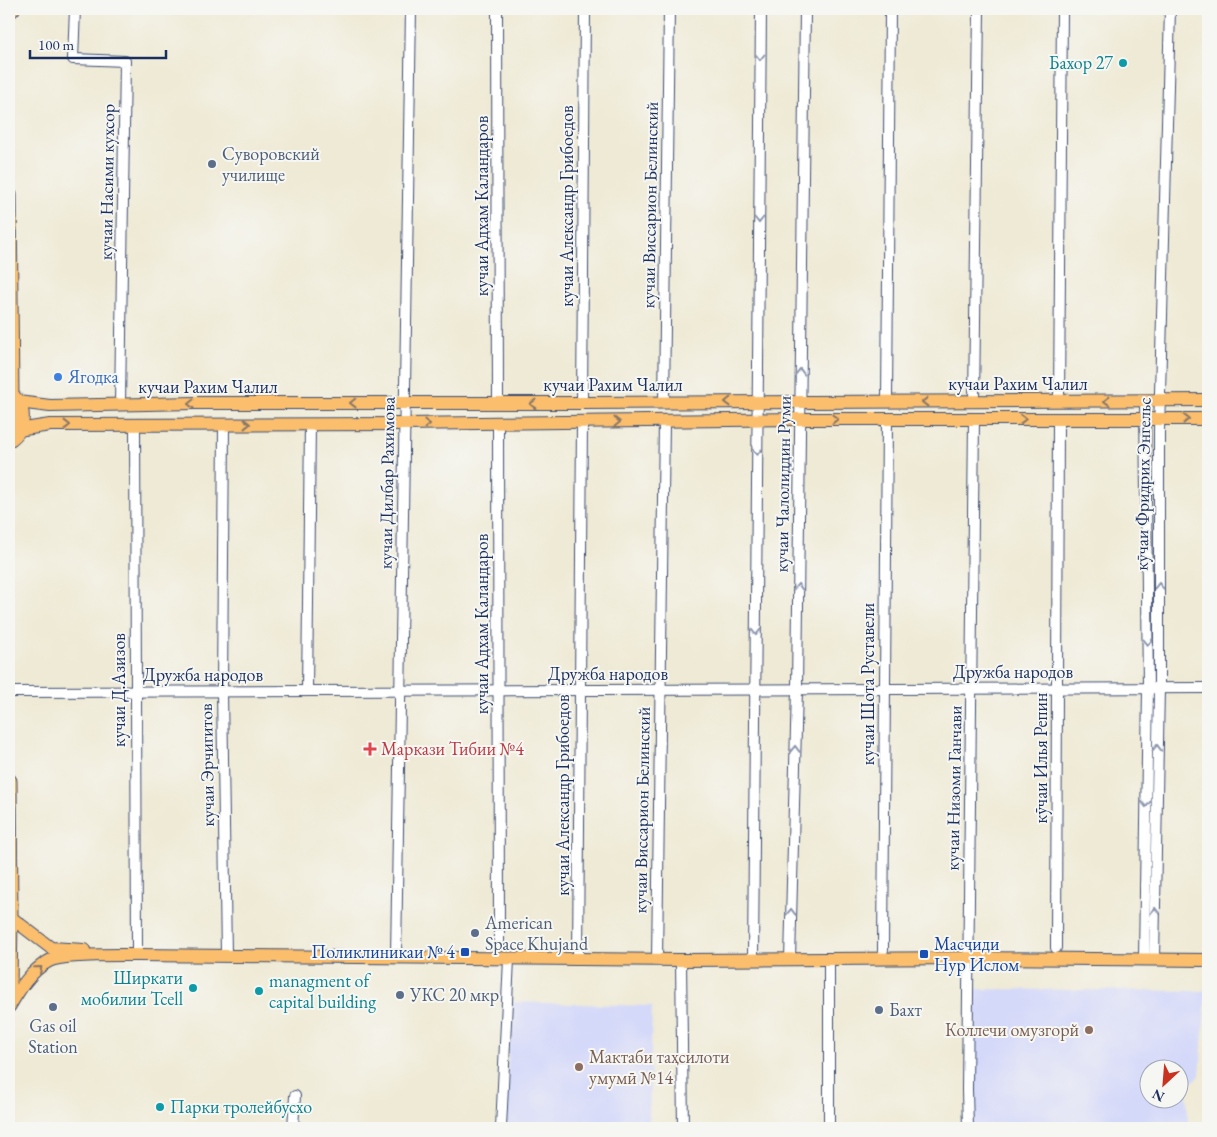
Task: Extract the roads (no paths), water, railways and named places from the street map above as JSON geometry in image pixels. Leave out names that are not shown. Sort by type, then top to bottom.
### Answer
[{"type":"highway","points":[[9,195],[13,397],[22,416],[13,435],[9,454]]},
{"type":"highway","points":[[9,781],[9,988]]},
{"type":"main road","name":"кучаи Рахим Чалил","points":[[13,397],[50,406],[405,402],[582,404],[1208,400]]},
{"type":"main road","name":"кучаи Рахим Чалил","points":[[13,435],[50,425],[404,424],[800,419],[1208,419]]},
{"type":"main road","points":[[10,916],[51,948],[137,955]]},
{"type":"main road","points":[[9,1007],[22,986],[37,970],[56,958],[137,955],[226,955],[396,957],[509,962],[578,959],[829,961],[969,956],[1208,960]]},
{"type":"street","name":"кучаи Насими кухсор","points":[[75,9],[73,58],[125,61],[120,405]]},
{"type":"street","name":"кучаи Дилбар Рахимова","points":[[396,957],[411,9]]},
{"type":"street","name":"кучаи Адхам Каландаров","points":[[498,9],[498,404]]},
{"type":"street","name":"кучаи Александр Грибоедов","points":[[582,404],[585,9]]},
{"type":"street","name":"кучаи Виссарион Белинский","points":[[664,403],[669,9]]},
{"type":"street","name":"кучаи Чалолиддин Руми","points":[[753,960],[761,9]]},
{"type":"street","name":"кучаи Чалолиддин Руми","points":[[790,960],[797,689],[805,9]]},
{"type":"street","points":[[887,402],[890,9]]},
{"type":"street","points":[[974,402],[979,9]]},
{"type":"street","points":[[1059,401],[1062,9]]},
{"type":"street","name":"кӯчаи Фридрих Энгельс","points":[[1149,959],[1159,419],[1170,9]]},
{"type":"street","name":"кӯчаи Фридрих Энгельс","points":[[1145,400],[1154,688]]},
{"type":"street","name":"кучаи Шота Руставели","points":[[882,950],[887,419]]},
{"type":"street","name":"кучаи Низоми Ганчави","points":[[968,1128],[974,419]]},
{"type":"street","name":"кӯчаи Илья Репин","points":[[1056,948],[1058,419]]},
{"type":"street","name":"кучаи Виссарион Белинский","points":[[657,960],[664,421]]},
{"type":"street","name":"кучаи Александр Грибоедов","points":[[578,959],[582,422]]},
{"type":"street","name":"кучаи Адхам Каландаров","points":[[498,423],[499,945]]},
{"type":"street","name":"кучаи Эрчигитов","points":[[224,424],[222,691],[226,955]]},
{"type":"street","points":[[308,691],[310,424]]},
{"type":"street","name":"кучаи Д.Азизов","points":[[135,425],[137,955]]},
{"type":"street","name":"Дружба народов","points":[[9,692],[1208,688]]},
{"type":"street","points":[[681,960],[683,1128]]},
{"type":"street","points":[[829,961],[829,1128]]},
{"type":"street","points":[[502,1128],[509,962]]},
{"type":"street","points":[[293,1128],[295,1096]]},
{"type":"place","name":"Бахор 27","points":[[1123,63]]},
{"type":"place","name":"Суворовский училище","points":[[212,164]]},
{"type":"place","name":"Ягодка","points":[[58,377]]},
{"type":"place","name":"Маркази Тибии №4","points":[[370,749]]},
{"type":"place","name":"American Space Khujand","points":[[475,933]]},
{"type":"place","name":"Поликлиникаи № 4","points":[[465,952]]},
{"type":"place","name":"Масҷиди Нур Ислом","points":[[924,954]]},
{"type":"place","name":"Ширкати мобилии Tcell","points":[[193,988]]},
{"type":"place","name":"managment of capital building","points":[[259,991]]},
{"type":"place","name":"УКС 20 мкр","points":[[400,995]]},
{"type":"place","name":"Gas oil Station","points":[[53,1007]]},
{"type":"place","name":"Бахт","points":[[879,1010]]},
{"type":"place","name":"Коллечи омузгорй","points":[[1089,1030]]},
{"type":"place","name":"Мактаби таҳсилоти умумӣ №14","points":[[579,1067]]},
{"type":"place","name":"Парки тролейбусхо","points":[[160,1107]]}]
